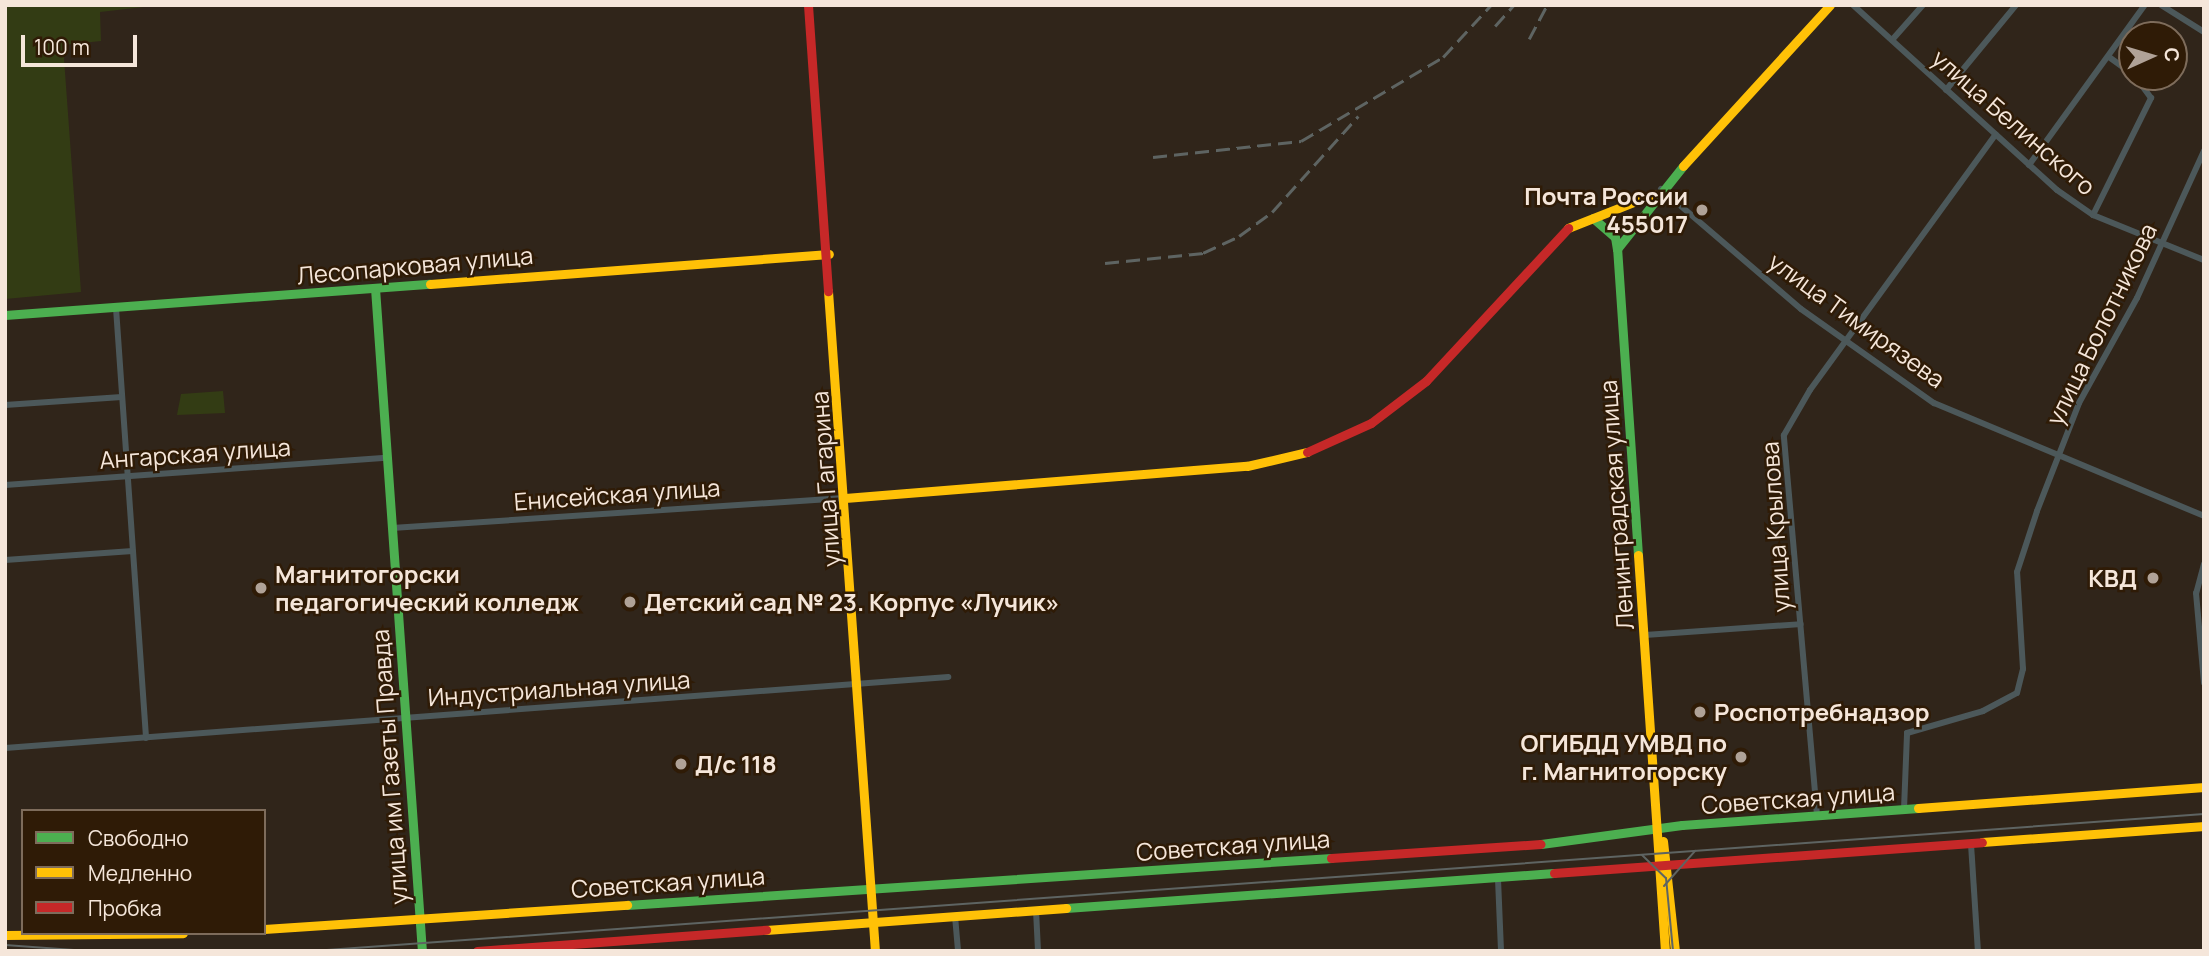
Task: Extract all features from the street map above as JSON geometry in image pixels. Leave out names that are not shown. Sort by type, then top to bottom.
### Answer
[{"type":"main road","name":"улица Гагарина","points":[[808,5],[829,254],[875,951]]},
{"type":"main road","points":[[1617,249],[1660,190],[1830,5]]},
{"type":"main road","points":[[845,498],[1247,466],[1310,451],[1398,405],[1459,349],[1564,230],[1660,190]]},
{"type":"main road","points":[[1593,218],[1615,237],[1617,249]]},
{"type":"main road","name":"Ленинградская улица","points":[[1617,249],[1663,867],[1665,951]]},
{"type":"main road","name":"Лесопарковая улица","points":[[5,315],[829,254]]},
{"type":"main road","name":"улица им Газеты Правда","points":[[375,288],[403,717],[422,951]]},
{"type":"main road","name":"Советская улица","points":[[266,929],[1602,840],[1660,829],[1817,815],[2204,788]]},
{"type":"main road","points":[[477,951],[2204,826]]},
{"type":"main road","name":"Ленинградская улица","points":[[1663,867],[1675,951]]},
{"type":"street","name":"улица Белинского","points":[[1853,5],[2029,164],[2093,215],[2204,260]]},
{"type":"street","points":[[1892,40],[1923,5]]},
{"type":"street","points":[[1947,90],[2015,5]]},
{"type":"street","points":[[2029,164],[2145,5]]},
{"type":"street","points":[[2161,5],[2174,8],[2204,32]]},
{"type":"street","points":[[2109,57],[2118,64]]},
{"type":"street","points":[[2093,215],[2151,98],[2146,91]]},
{"type":"street","name":"улица Крылова","points":[[1817,815],[1784,435],[1847,341],[1996,134]]},
{"type":"street","name":"улица Болотникова","points":[[1904,809],[1907,733],[1983,711],[2017,693],[2022,668],[2017,572],[2079,403],[2164,243],[2204,151]]},
{"type":"street","name":"улица Тимирязева","points":[[1660,190],[1847,341],[1934,403],[2058,458],[2204,516]]},
{"type":"street","points":[[116,308],[124,476],[133,551],[146,738]]},
{"type":"street","points":[[5,405],[122,397]]},
{"type":"street","name":"Ангарская улица","points":[[5,485],[386,458]]},
{"type":"street","name":"Енисейская улица","points":[[391,528],[845,498]]},
{"type":"street","points":[[5,560],[133,551]]},
{"type":"street","points":[[2204,564],[2196,596],[2204,683]]},
{"type":"street","points":[[2196,596],[2204,600]]},
{"type":"street","points":[[1645,635],[1801,624]]},
{"type":"street","name":"Индустриальная улица","points":[[5,748],[948,677]]},
{"type":"street","points":[[1971,844],[1978,951]]},
{"type":"street","points":[[1498,879],[1501,951]]},
{"type":"street","points":[[1036,910],[1038,951]]},
{"type":"street","points":[[955,916],[958,951]]},
{"type":"green space","points":[[5,5],[161,5],[100,12],[101,41],[63,45],[81,292],[5,299]]},
{"type":"green space","points":[[223,391],[225,413],[177,415],[181,394]]},
{"type":"tram line","points":[[313,951],[2204,814]]},
{"type":"tram line","points":[[1664,886],[1695,851]]},
{"type":"tram line","points":[[1642,855],[1666,878],[1673,951]]},
{"type":"tram line","points":[[5,945],[88,951]]},
{"type":"railway","points":[[1153,157],[1301,141],[1443,57],[1491,5]]},
{"type":"railway","points":[[1495,26],[1514,5]]},
{"type":"railway","points":[[1529,39],[1547,5]]},
{"type":"railway","points":[[1105,263],[1203,253],[1239,236],[1272,212],[1358,116]]},
{"type":"traffic: fast","points":[[1638,555],[1617,249],[1683,166]]},
{"type":"traffic: fast","points":[[1593,218],[1615,237],[1617,249]]},
{"type":"traffic: fast","points":[[5,315],[430,284]]},
{"type":"traffic: fast","points":[[375,288],[422,951]]},
{"type":"traffic: fast","points":[[1541,844],[1682,825],[1918,808]]},
{"type":"traffic: fast","points":[[627,905],[1331,858]]},
{"type":"traffic: fast","points":[[1066,908],[1554,873]]},
{"type":"traffic: slow","points":[[1683,166],[1830,5]]},
{"type":"traffic: slow","points":[[1568,228],[1654,194]]},
{"type":"traffic: slow","points":[[430,284],[829,254]]},
{"type":"traffic: slow","points":[[828,291],[875,951]]},
{"type":"traffic: slow","points":[[845,498],[1247,466],[1307,452]]},
{"type":"traffic: slow","points":[[1638,555],[1665,951]]},
{"type":"traffic: slow","points":[[1918,808],[2204,787]]},
{"type":"traffic: slow","points":[[1982,842],[2204,826]]},
{"type":"traffic: slow","points":[[1663,841],[1675,951]]},
{"type":"traffic: slow","points":[[266,929],[627,905]]},
{"type":"traffic: slow","points":[[766,930],[1066,908]]},
{"type":"traffic: slow","points":[[5,935],[21,935]]},
{"type":"traffic: jam","points":[[808,5],[828,291]]},
{"type":"traffic: jam","points":[[1307,452],[1371,423],[1426,381],[1568,228]]},
{"type":"traffic: jam","points":[[1554,873],[1982,842]]},
{"type":"traffic: jam","points":[[1331,858],[1541,844]]},
{"type":"traffic: jam","points":[[477,951],[766,930]]},
{"type":"place","name":"Почта России 455017","points":[[1702,210]]},
{"type":"place","name":"КВД","points":[[2153,578]]},
{"type":"place","name":"Магнитогорски педагогический колледж","points":[[261,588]]},
{"type":"place","name":"Детский сад № 23. Корпус «Лучик»","points":[[630,602]]},
{"type":"place","name":"Роспотребнадзор","points":[[1700,712]]},
{"type":"place","name":"ОГИБДД УМВД по г. Магнитогорску","points":[[1741,757]]},
{"type":"place","name":"Д/с 118","points":[[681,764]]}]
